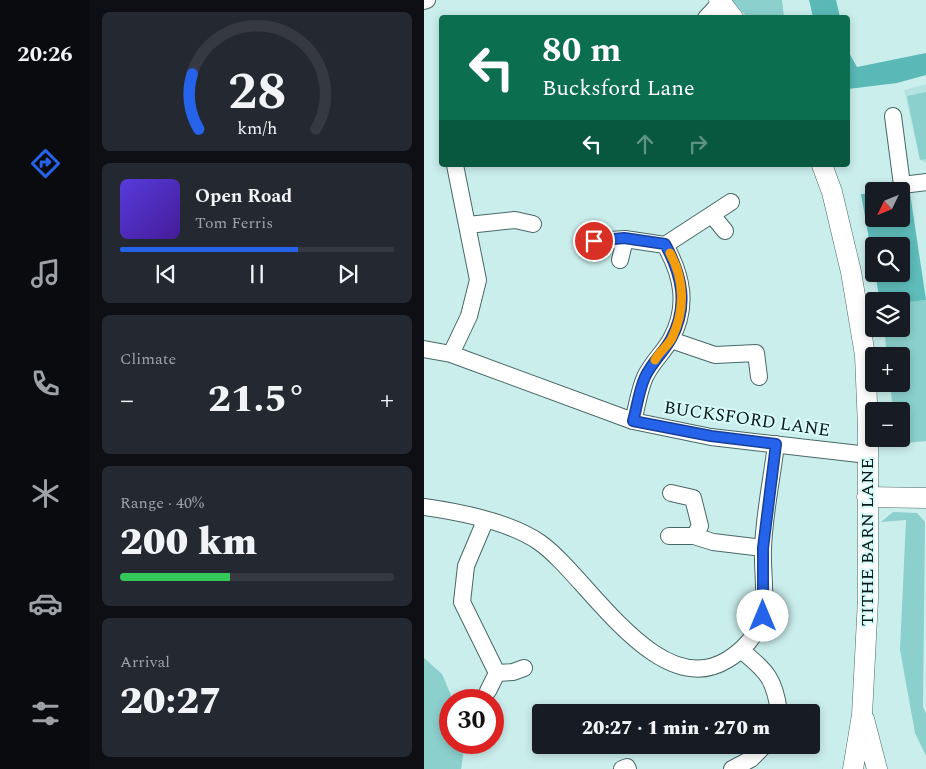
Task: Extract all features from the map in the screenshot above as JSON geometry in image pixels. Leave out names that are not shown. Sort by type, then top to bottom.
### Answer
[{"type":"street","points":[[708,15],[720,1],[732,15]]},
{"type":"street","points":[[893,116],[902,185],[926,182]]},
{"type":"street","points":[[451,354],[468,316],[478,280],[455,167]]},
{"type":"street","name":"TITHE BARN LANE","points":[[823,167],[832,192],[851,272],[865,355],[868,455],[868,599],[862,715],[853,769]]},
{"type":"street","points":[[594,241],[624,238],[665,244],[731,202]]},
{"type":"street","points":[[712,215],[725,232]]},
{"type":"street","points":[[468,225],[515,220],[533,224]]},
{"type":"street","points":[[620,260],[624,238]]},
{"type":"street","points":[[633,421],[644,379],[657,356],[671,340],[679,317],[682,287],[678,267],[665,244]]},
{"type":"street","points":[[671,340],[715,355],[756,353],[760,376]]},
{"type":"street","name":"BUCKSFORD LANE","points":[[424,350],[451,354],[633,421],[711,436],[868,455]]},
{"type":"street","points":[[424,506],[459,512],[510,527],[539,542],[564,564],[603,608],[646,648],[670,662],[695,668],[719,665],[742,651],[763,616],[763,548],[776,444]]},
{"type":"street","points":[[671,493],[693,498],[700,526],[694,536]]},
{"type":"street","points":[[867,497],[926,498]]},
{"type":"street","points":[[485,521],[466,566],[462,602],[497,673]]},
{"type":"street","points":[[669,536],[694,536],[713,542],[763,548]]},
{"type":"street","points":[[742,651],[765,669],[776,694],[778,704]]},
{"type":"street","points":[[497,673],[513,672],[524,668]]},
{"type":"street","points":[[489,689],[497,673]]},
{"type":"street","name":"TITHE BARN LANE","points":[[862,715],[877,769]]},
{"type":"street","points":[[732,769],[751,759],[756,754]]},
{"type":"street","points":[[622,769],[626,767],[628,769]]},
{"type":"shaded area","points":[[731,0],[782,0],[784,15],[745,15]]},
{"type":"shaded area","points":[[809,0],[836,0],[840,15],[813,15]]},
{"type":"shaded area","points":[[926,53],[926,75],[897,83],[850,89],[850,55],[857,67]]},
{"type":"shaded area","points":[[926,84],[926,163],[920,160],[904,90]]},
{"type":"shaded area","points":[[926,92],[926,159],[920,160],[907,96]]},
{"type":"shaded area","points":[[910,193],[926,300],[910,302],[910,292],[878,292],[876,282],[910,282],[910,237],[869,237],[867,228],[910,228]]},
{"type":"shaded area","points":[[861,194],[865,194],[865,216]]},
{"type":"shaded area","points":[[926,300],[926,441],[910,443],[910,402],[892,402],[891,392],[910,392],[910,347],[886,347],[885,337],[910,337],[910,302]]},
{"type":"shaded area","points":[[893,512],[917,513],[925,522],[923,707],[926,713],[926,756],[915,733],[900,650],[906,520],[881,522]]},
{"type":"shaded area","points":[[424,658],[442,674],[448,689],[439,689],[439,754],[463,754],[461,769],[424,769]]},
{"type":"slow traffic","points":[[655,360],[671,340],[679,317],[682,287],[678,267],[670,253]]},
{"type":"route","points":[[594,241],[624,238],[665,244],[678,267],[682,287],[679,317],[671,340],[657,356],[644,379],[633,421],[667,429],[776,444],[763,548],[763,616]]}]
